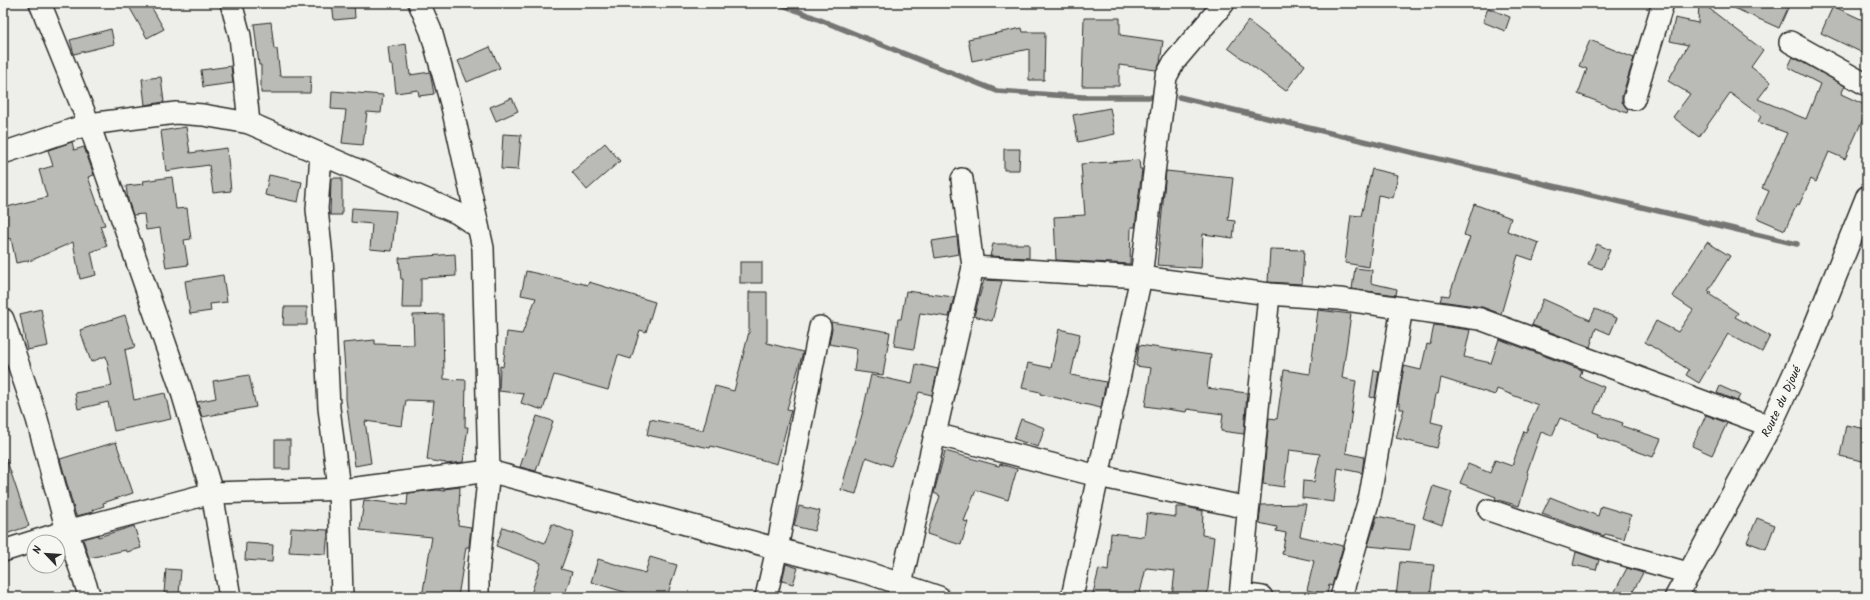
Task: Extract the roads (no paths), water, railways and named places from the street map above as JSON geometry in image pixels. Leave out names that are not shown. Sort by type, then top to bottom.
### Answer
[{"type":"main road","name":"Route du Djoué","points":[[1676,597],[1770,426],[1808,344],[1867,198]]},
{"type":"street","points":[[40,3],[89,124],[181,389],[212,494],[230,597]]},
{"type":"street","points":[[231,3],[240,36],[249,123]]},
{"type":"street","points":[[419,3],[431,31],[450,99],[483,248],[489,471],[478,574],[478,597]]},
{"type":"street","points":[[1072,597],[1141,277],[1166,77],[1174,62],[1224,3]]},
{"type":"street","points":[[1634,99],[1663,3]]},
{"type":"street","points":[[1790,42],[1867,85]]},
{"type":"street","points":[[3,153],[89,124],[176,113],[203,115],[249,123],[457,213],[478,227]]},
{"type":"street","points":[[321,154],[317,209],[322,266],[329,408],[339,489],[342,597]]},
{"type":"street","points":[[899,591],[973,267],[962,179]]},
{"type":"street","points":[[973,267],[1141,277],[1270,294],[1339,299],[1480,319],[1770,426]]},
{"type":"street","points":[[1262,597],[1240,595],[1270,294]]},
{"type":"street","points":[[1341,597],[1370,496],[1402,308]]},
{"type":"street","points":[[3,319],[37,419],[67,531],[90,597]]},
{"type":"street","points":[[766,597],[777,549],[820,326]]},
{"type":"street","points":[[935,434],[1098,476],[1248,508]]},
{"type":"street","points":[[3,551],[67,531],[212,494],[339,489],[489,471],[777,549],[899,591],[939,597]]},
{"type":"street","points":[[1490,510],[1610,551],[1688,573]]},
{"type":"waterway","points":[[778,3],[997,91],[1083,97],[1153,97]]},
{"type":"waterway","points":[[1179,97],[1797,244]]}]
